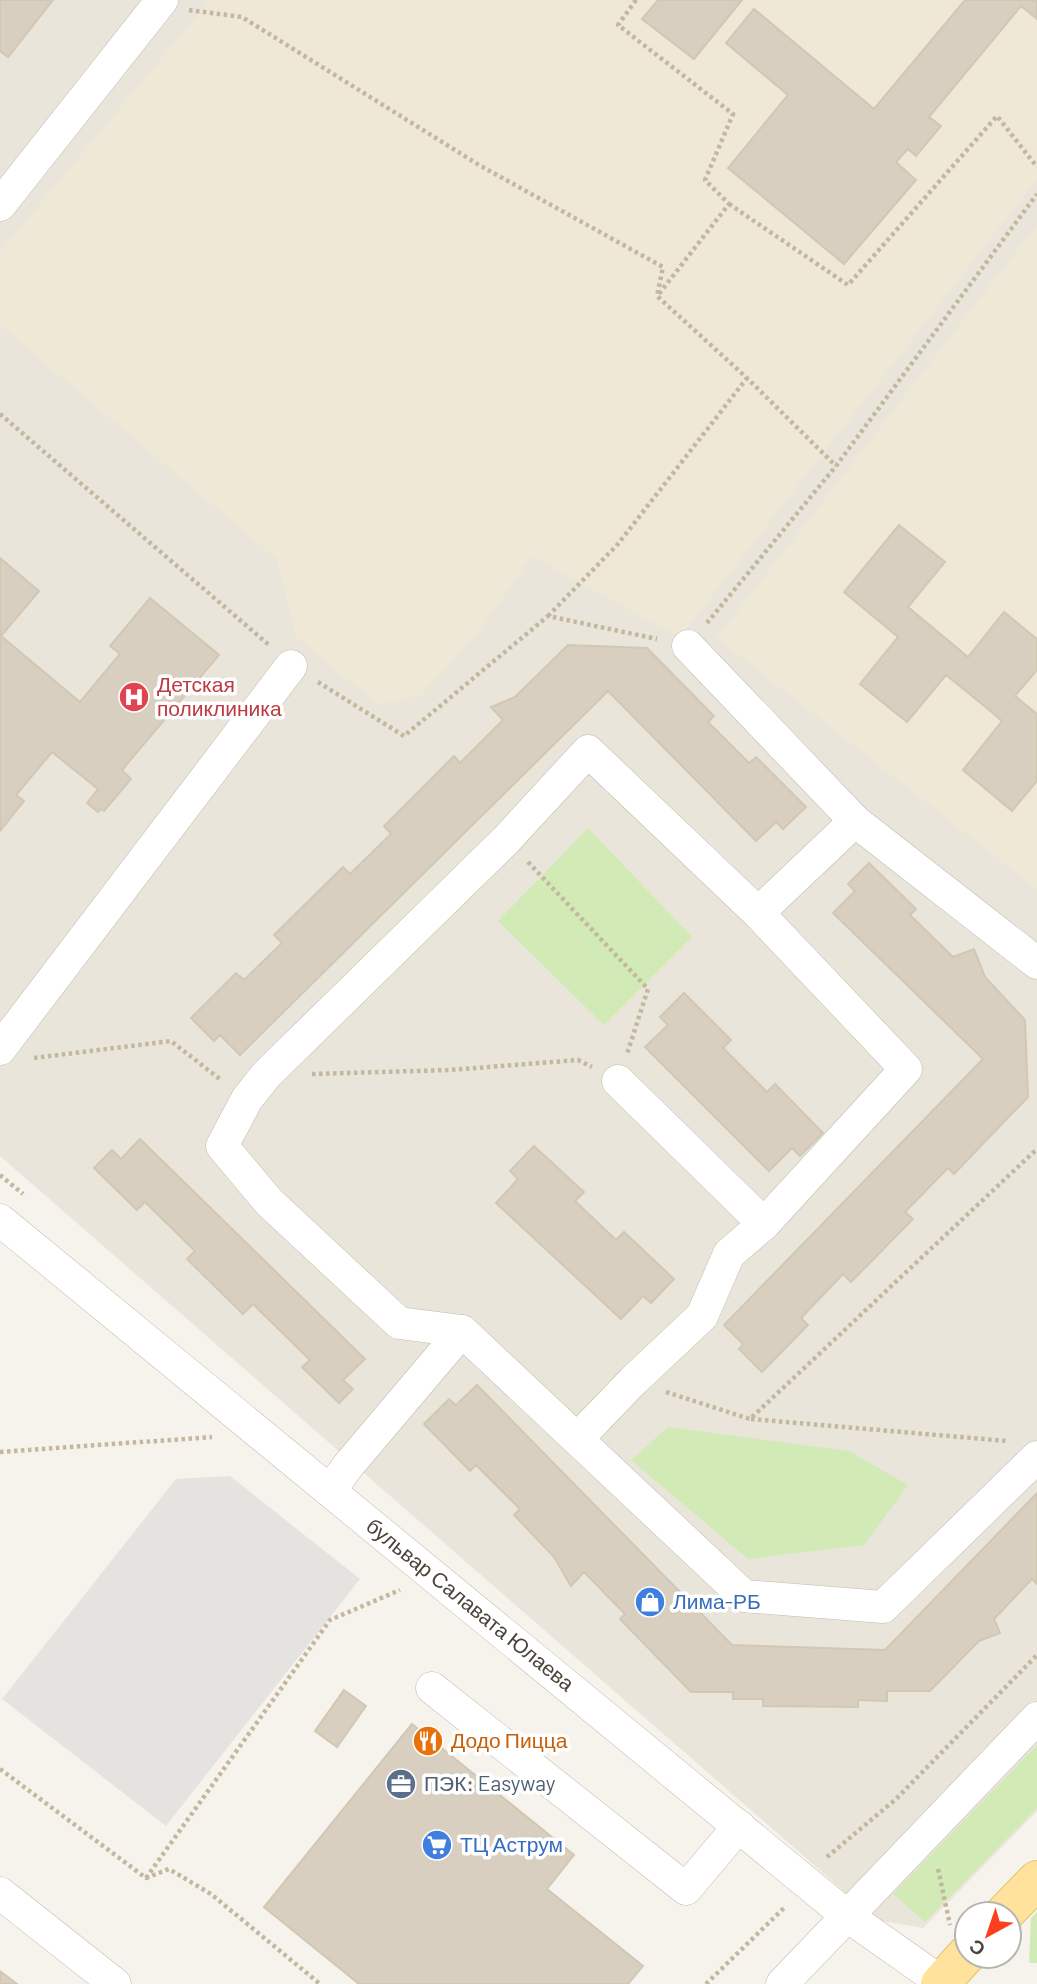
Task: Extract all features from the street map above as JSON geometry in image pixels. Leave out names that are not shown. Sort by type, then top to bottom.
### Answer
[{"type":"main road","points":[[1018,1900],[1037,1880]]},
{"type":"street","points":[[0,205],[157,2]]},
{"type":"street","points":[[688,646],[855,821],[1037,964]]},
{"type":"street","points":[[13,1054],[291,666]]},
{"type":"street","points":[[578,1438],[702,1316],[729,1255],[764,1224],[906,1069],[758,913],[589,751],[506,840],[256,1087],[222,1146],[269,1202],[399,1323],[462,1331],[744,1596],[883,1607],[1037,1457]]},
{"type":"street","points":[[758,913],[855,821]]},
{"type":"street","points":[[618,1081],[764,1224]]},
{"type":"street","name":"бульвар Салавата Юлаева","points":[[0,1220],[846,1915],[950,1973]]},
{"type":"street","points":[[330,1491],[347,1467],[462,1331]]},
{"type":"street","points":[[432,1688],[686,1889],[739,1826]]},
{"type":"street","points":[[782,1984],[1037,1718]]},
{"type":"street","points":[[0,1893],[115,1984]]},
{"type":"path","points":[[636,0],[618,25],[733,114],[705,180],[729,204],[848,285],[997,116],[1037,167]]},
{"type":"path","points":[[157,2],[242,17],[480,165],[663,267],[657,296]]},
{"type":"path","points":[[548,616],[688,646],[836,467],[1037,194]]},
{"type":"path","points":[[657,296],[729,204]]},
{"type":"path","points":[[657,296],[747,378],[836,467]]},
{"type":"path","points":[[0,414],[250,626],[291,666],[404,736],[548,616],[618,544],[747,378]]},
{"type":"path","points":[[13,1054],[171,1041],[256,1087],[578,1060],[618,1081],[648,989],[506,840]]},
{"type":"path","points":[[750,1419],[1037,1149]]},
{"type":"path","points":[[0,1175],[32,1201]]},
{"type":"path","points":[[633,1381],[750,1419],[1010,1441]]},
{"type":"path","points":[[0,1452],[220,1436]]},
{"type":"path","points":[[146,1878],[330,1620],[405,1588]]},
{"type":"path","points":[[817,1849],[827,1858],[896,1799],[1037,1655]]},
{"type":"path","points":[[0,1769],[146,1878]]},
{"type":"path","points":[[896,1799],[929,1832],[950,1973]]},
{"type":"path","points":[[146,1878],[169,1869],[211,1894],[320,1984]]},
{"type":"path","points":[[706,1984],[795,1897]]},
{"type":"shaded area","points":[[0,0],[1037,0],[1037,1811],[923,1928],[877,1920],[0,1156]]},
{"type":"shaded area","points":[[210,0],[1037,0],[1037,179],[680,637],[532,556],[474,638],[421,695],[379,705],[296,637],[278,560],[0,325],[0,252]]},
{"type":"shaded area","points":[[1037,225],[1037,889],[717,638]]},
{"type":"shaded area","points":[[230,1476],[360,1579],[166,1826],[2,1699],[176,1479]]},
{"type":"green space","points":[[588,828],[692,937],[604,1025],[498,921]]},
{"type":"green space","points":[[668,1427],[849,1451],[908,1485],[864,1545],[748,1559],[631,1460]]},
{"type":"green space","points":[[1037,1745],[1037,1808],[925,1922],[893,1894]]},
{"type":"green space","points":[[1037,1912],[1037,1963],[1029,1963],[1031,1918]]},
{"type":"building","points":[[0,0],[53,0],[8,57],[0,51]]},
{"type":"building","points":[[658,0],[742,0],[694,59],[642,19]]},
{"type":"building","points":[[965,0],[1037,0],[1037,19],[1021,6],[929,117],[941,126],[916,156],[908,149],[896,162],[916,180],[844,264],[728,168],[788,95],[726,43],[754,9],[874,109]]},
{"type":"building","points":[[899,525],[945,562],[908,607],[968,657],[1004,612],[1037,639],[1037,670],[1015,696],[1037,714],[1037,781],[1012,811],[963,770],[1002,721],[988,709],[946,675],[907,722],[860,684],[898,637],[844,592]]},
{"type":"building","name":"Детская поликлиника","points":[[0,558],[39,591],[1,636],[80,702],[120,654],[110,646],[150,598],[219,655],[122,770],[131,779],[104,811],[101,809],[98,812],[87,803],[98,789],[52,752],[16,795],[24,801],[0,831]]},
{"type":"building","points":[[568,645],[647,648],[714,716],[708,722],[749,763],[756,757],[806,807],[783,829],[776,822],[756,841],[608,691],[240,1055],[220,1035],[214,1041],[191,1018],[236,973],[244,980],[282,943],[274,935],[343,867],[350,874],[391,834],[384,826],[454,756],[460,763],[503,720],[491,707],[515,697]]},
{"type":"building","points":[[869,863],[916,909],[910,915],[953,957],[974,949],[985,977],[1025,1020],[1028,1097],[954,1174],[948,1168],[905,1212],[913,1219],[851,1282],[843,1274],[801,1318],[808,1325],[762,1372],[739,1349],[743,1344],[724,1325],[983,1059],[833,913],[855,891],[848,884]]},
{"type":"building","points":[[684,993],[731,1040],[723,1048],[767,1092],[775,1084],[823,1133],[800,1156],[792,1148],[769,1171],[645,1047],[668,1025],[660,1017]]},
{"type":"building","points":[[140,1139],[365,1359],[343,1380],[353,1389],[339,1403],[302,1367],[310,1360],[253,1304],[243,1314],[187,1259],[195,1251],[145,1202],[137,1210],[94,1168],[112,1150],[121,1159]]},
{"type":"building","points":[[534,1146],[584,1192],[575,1201],[616,1240],[624,1232],[674,1279],[651,1303],[643,1296],[621,1319],[496,1203],[518,1179],[510,1171]]},
{"type":"building","points":[[477,1385],[732,1645],[885,1650],[1037,1493],[1037,1584],[1032,1579],[994,1619],[1000,1633],[979,1641],[930,1691],[887,1691],[887,1701],[858,1700],[858,1707],[763,1706],[763,1699],[733,1699],[733,1692],[691,1692],[620,1619],[625,1614],[584,1572],[571,1586],[554,1557],[514,1515],[520,1509],[476,1465],[470,1471],[424,1424],[449,1399],[456,1405]]},
{"type":"building","points":[[344,1690],[366,1706],[337,1747],[315,1731]]},
{"type":"building","name":"ТЦ Аструм","points":[[412,1724],[574,1855],[547,1889],[643,1966],[628,1984],[359,1984],[264,1907]]},
{"type":"building","points":[[0,1971],[17,1984],[0,1984]]},
{"type":"place","name":"Детская поликлиника","points":[[134,697]]},
{"type":"place","name":"Лима-РБ","points":[[650,1602]]},
{"type":"place","name":"Додо Пицца","points":[[428,1741]]},
{"type":"place","name":"ПЭК: Easyway","points":[[401,1784]]},
{"type":"place","name":"ТЦ Аструм","points":[[437,1845]]}]
